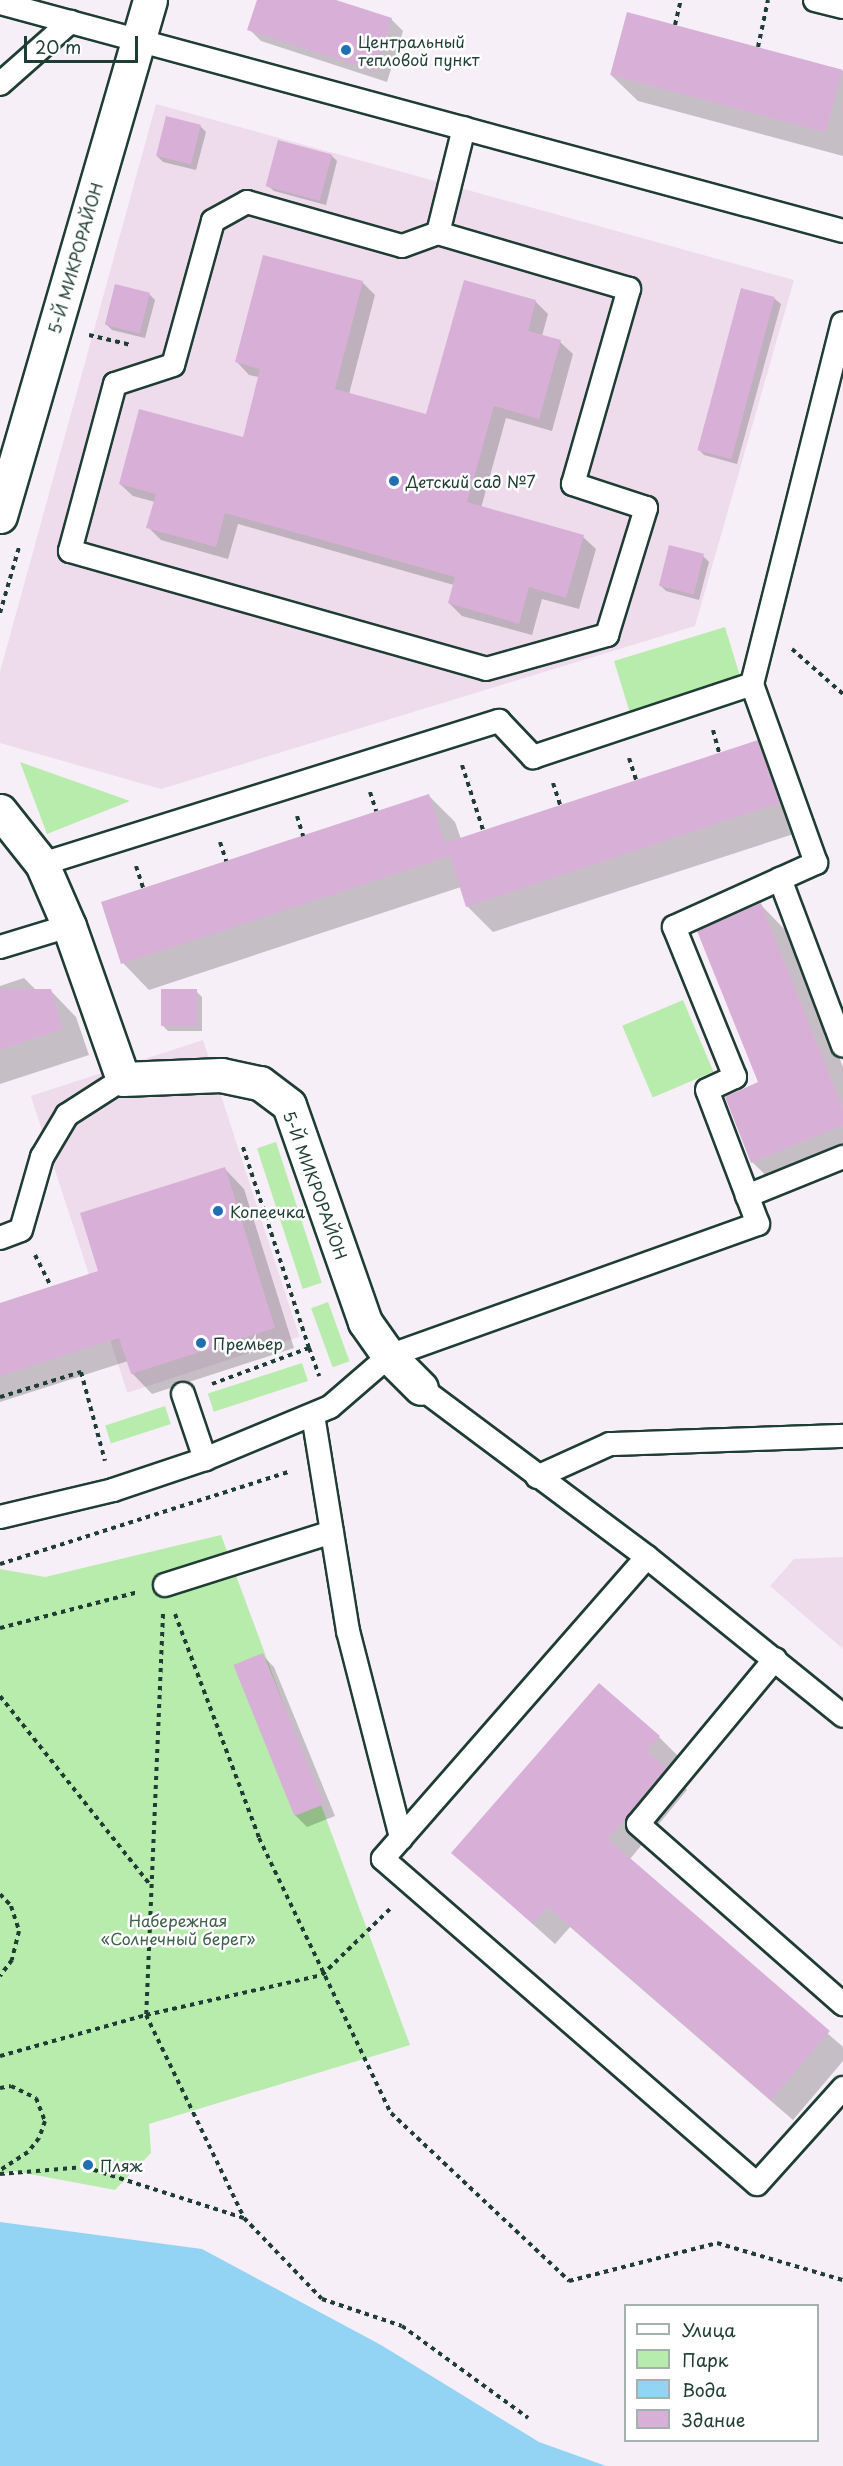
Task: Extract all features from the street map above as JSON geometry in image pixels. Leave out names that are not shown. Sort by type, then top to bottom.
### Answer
[{"type":"street","name":"5-Й МИКРОРАЙОН","points":[[0,516],[150,0]]},
{"type":"street","points":[[0,811],[42,864],[69,926],[123,1079]]},
{"type":"street","name":"5-Й МИКРОРАЙОН","points":[[123,1079],[221,1075],[260,1083],[289,1105],[365,1322],[389,1356],[421,1388]]},
{"type":"lane","points":[[815,0],[843,7]]},
{"type":"lane","points":[[0,3],[843,231]]},
{"type":"lane","points":[[0,84],[70,22]]},
{"type":"lane","points":[[438,233],[464,128]]},
{"type":"lane","points":[[247,202],[402,246],[438,233],[629,289],[573,484],[646,508],[607,635],[486,669],[70,551],[115,384],[173,365],[213,221],[247,202]]},
{"type":"lane","points":[[0,1517],[114,1490],[205,1459],[330,1407],[389,1356],[758,1224],[707,1090],[735,1077],[674,927],[816,863],[752,684],[843,323]]},
{"type":"lane","points":[[42,864],[499,721],[533,758],[752,684]]},
{"type":"lane","points":[[780,879],[843,1046]]},
{"type":"lane","points":[[0,947],[69,926]]},
{"type":"lane","points":[[0,1238],[21,1230],[42,1157],[67,1115],[123,1079]]},
{"type":"lane","points":[[747,1196],[843,1157]]},
{"type":"lane","points":[[421,1388],[537,1477],[647,1557],[843,1716]]},
{"type":"lane","points":[[183,1394],[205,1459]]},
{"type":"lane","points":[[314,1415],[348,1631],[401,1838]]},
{"type":"lane","points":[[537,1477],[610,1444],[843,1436]]},
{"type":"lane","points":[[165,1585],[332,1532]]},
{"type":"lane","points":[[647,1557],[383,1859],[412,1888],[757,2184],[843,2088]]},
{"type":"lane","points":[[775,1659],[638,1824],[843,2004]]},
{"type":"path","points":[[675,25],[681,0]]},
{"type":"path","points":[[758,46],[768,0]]},
{"type":"path","points":[[80,333],[176,355]]},
{"type":"path","points":[[763,641],[794,650],[843,694]]},
{"type":"path","points":[[453,736],[483,830]]},
{"type":"path","points":[[183,1394],[309,1348],[243,1147]]},
{"type":"path","points":[[0,1397],[81,1372],[114,1490]]},
{"type":"path","points":[[0,1564],[321,1461]]},
{"type":"path","points":[[0,1628],[165,1585]]},
{"type":"path","points":[[165,1585],[146,2015],[244,2218],[322,2299],[402,2326],[528,2418]]},
{"type":"path","points":[[165,1585],[259,1838],[322,1975],[391,2113],[569,2281],[717,2242],[843,2280]]},
{"type":"path","points":[[0,1696],[151,1887]]},
{"type":"path","points":[[0,2056],[146,2015],[322,1975],[412,1888]]},
{"type":"path","points":[[0,1894],[11,1906],[19,1931],[12,1960],[0,1976]]},
{"type":"path","points":[[0,2088],[11,2086],[36,2098],[45,2121],[39,2138],[28,2152],[0,2172]]},
{"type":"path","points":[[0,2172],[85,2168],[244,2218]]},
{"type":"shaded area","name":"Детский сад №7","points":[[156,104],[794,280],[695,626],[161,789],[0,743],[0,672]]},
{"type":"shaded area","points":[[203,1040],[299,1337],[127,1393],[31,1096]]},
{"type":"shaded area","points":[[843,1557],[843,1649],[770,1586],[794,1559]]},
{"type":"green space","points":[[725,627],[742,682],[631,715],[614,661]]},
{"type":"green space","points":[[20,762],[130,801],[47,834]]},
{"type":"green space","points":[[683,1000],[713,1072],[653,1098],[622,1026]]},
{"type":"green space","points":[[276,1142],[322,1283],[303,1289],[257,1148]]},
{"type":"green space","points":[[328,1302],[350,1361],[333,1367],[311,1308]]},
{"type":"green space","points":[[302,1363],[308,1381],[214,1412],[208,1394]]},
{"type":"green space","points":[[165,1406],[171,1424],[111,1444],[105,1425]]},
{"type":"green space","name":"Набережная «Солнечный берег»","points":[[221,1535],[410,2045],[149,2124],[151,2153],[115,2190],[14,2171],[0,2175],[0,1569],[45,1577]]},
{"type":"water","points":[[0,2222],[202,2249],[381,2345],[539,2442],[606,2466],[0,2466]]},
{"type":"building","name":"Центральный тепловой пункт","points":[[257,0],[336,0],[392,18],[375,71],[247,30]]},
{"type":"building","points":[[627,12],[842,70],[826,133],[610,75]]},
{"type":"building","points":[[166,116],[201,125],[191,164],[156,156]]},
{"type":"building","points":[[278,140],[332,154],[320,201],[266,186]]},
{"type":"building","points":[[263,255],[363,281],[335,389],[426,414],[464,280],[536,300],[528,331],[561,340],[539,419],[494,406],[467,502],[584,535],[566,598],[529,587],[519,624],[448,603],[455,577],[225,513],[216,547],[146,528],[156,494],[119,484],[139,409],[243,437],[260,369],[235,362]]},
{"type":"building","points":[[115,284],[150,293],[140,333],[105,325]]},
{"type":"building","points":[[741,288],[775,297],[731,459],[698,450]]},
{"type":"building","points":[[669,545],[704,554],[694,594],[659,586]]},
{"type":"building","points":[[758,740],[780,803],[466,907],[450,856],[121,964],[101,902],[429,794],[445,843]]},
{"type":"building","points":[[761,903],[843,1108],[843,1125],[751,1163],[725,1097],[758,1082],[697,931]]},
{"type":"building","points":[[0,989],[51,989],[63,1029],[0,1050]]},
{"type":"building","points":[[161,989],[197,989],[197,1026],[161,1026]]},
{"type":"building","points":[[225,1167],[275,1328],[131,1374],[119,1338],[0,1376],[0,1303],[98,1271],[80,1213]]},
{"type":"building","points":[[263,1653],[324,1804],[294,1816],[233,1665]]},
{"type":"building","points":[[599,1683],[660,1736],[647,1751],[667,1768],[608,1839],[830,2031],[771,2100],[548,1907],[533,1924],[451,1853]]},
{"type":"place","name":"Центральный тепловой пункт","points":[[346,50]]},
{"type":"place","name":"Детский сад №7","points":[[394,481]]},
{"type":"place","name":"Копеечка","points":[[218,1211]]},
{"type":"place","name":"Премьер","points":[[201,1343]]},
{"type":"place","name":"Пляж","points":[[88,2165]]}]
